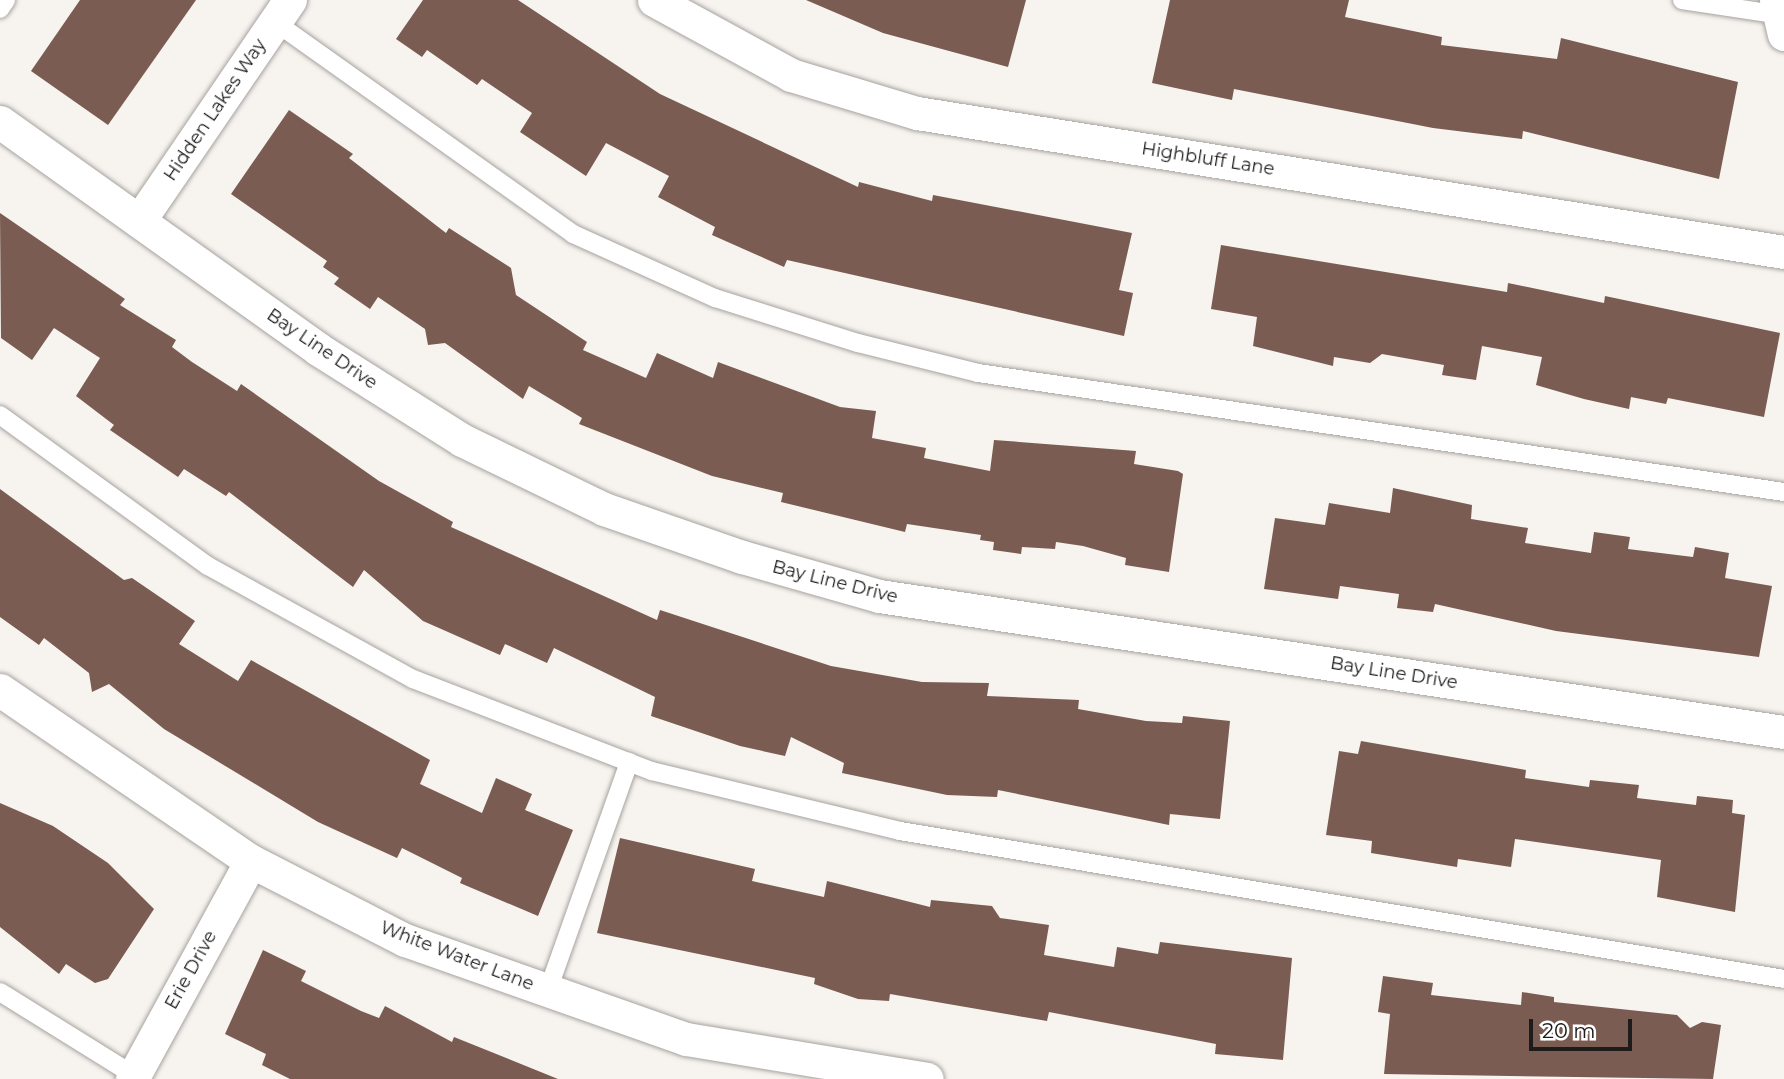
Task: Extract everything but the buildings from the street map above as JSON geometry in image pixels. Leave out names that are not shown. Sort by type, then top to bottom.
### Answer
[{"type":"street","name":"Highbluff Lane","points":[[653,0],[791,75],[917,113],[1784,252]]},
{"type":"street","name":"Hidden Lakes Way","points":[[139,221],[283,11]]},
{"type":"street","name":"Bay Line Drive","points":[[0,122],[318,349],[462,440],[604,509],[742,557],[879,596],[1784,732]]},
{"type":"street","name":"White Water Lane","points":[[0,690],[251,861],[405,940],[686,1039],[928,1079]]},
{"type":"street","name":"Erie Drive","points":[[136,1078],[251,861]]},
{"type":"lane","points":[[0,9],[6,0]]},
{"type":"lane","points":[[1682,0],[1780,17]]},
{"type":"lane","points":[[283,11],[573,234],[715,298],[845,339],[978,373],[1784,492]]},
{"type":"lane","points":[[0,415],[208,566],[413,679],[629,762],[900,831],[1784,979]]},
{"type":"lane","points":[[548,990],[629,762]]},
{"type":"lane","points":[[0,992],[136,1078]]}]
